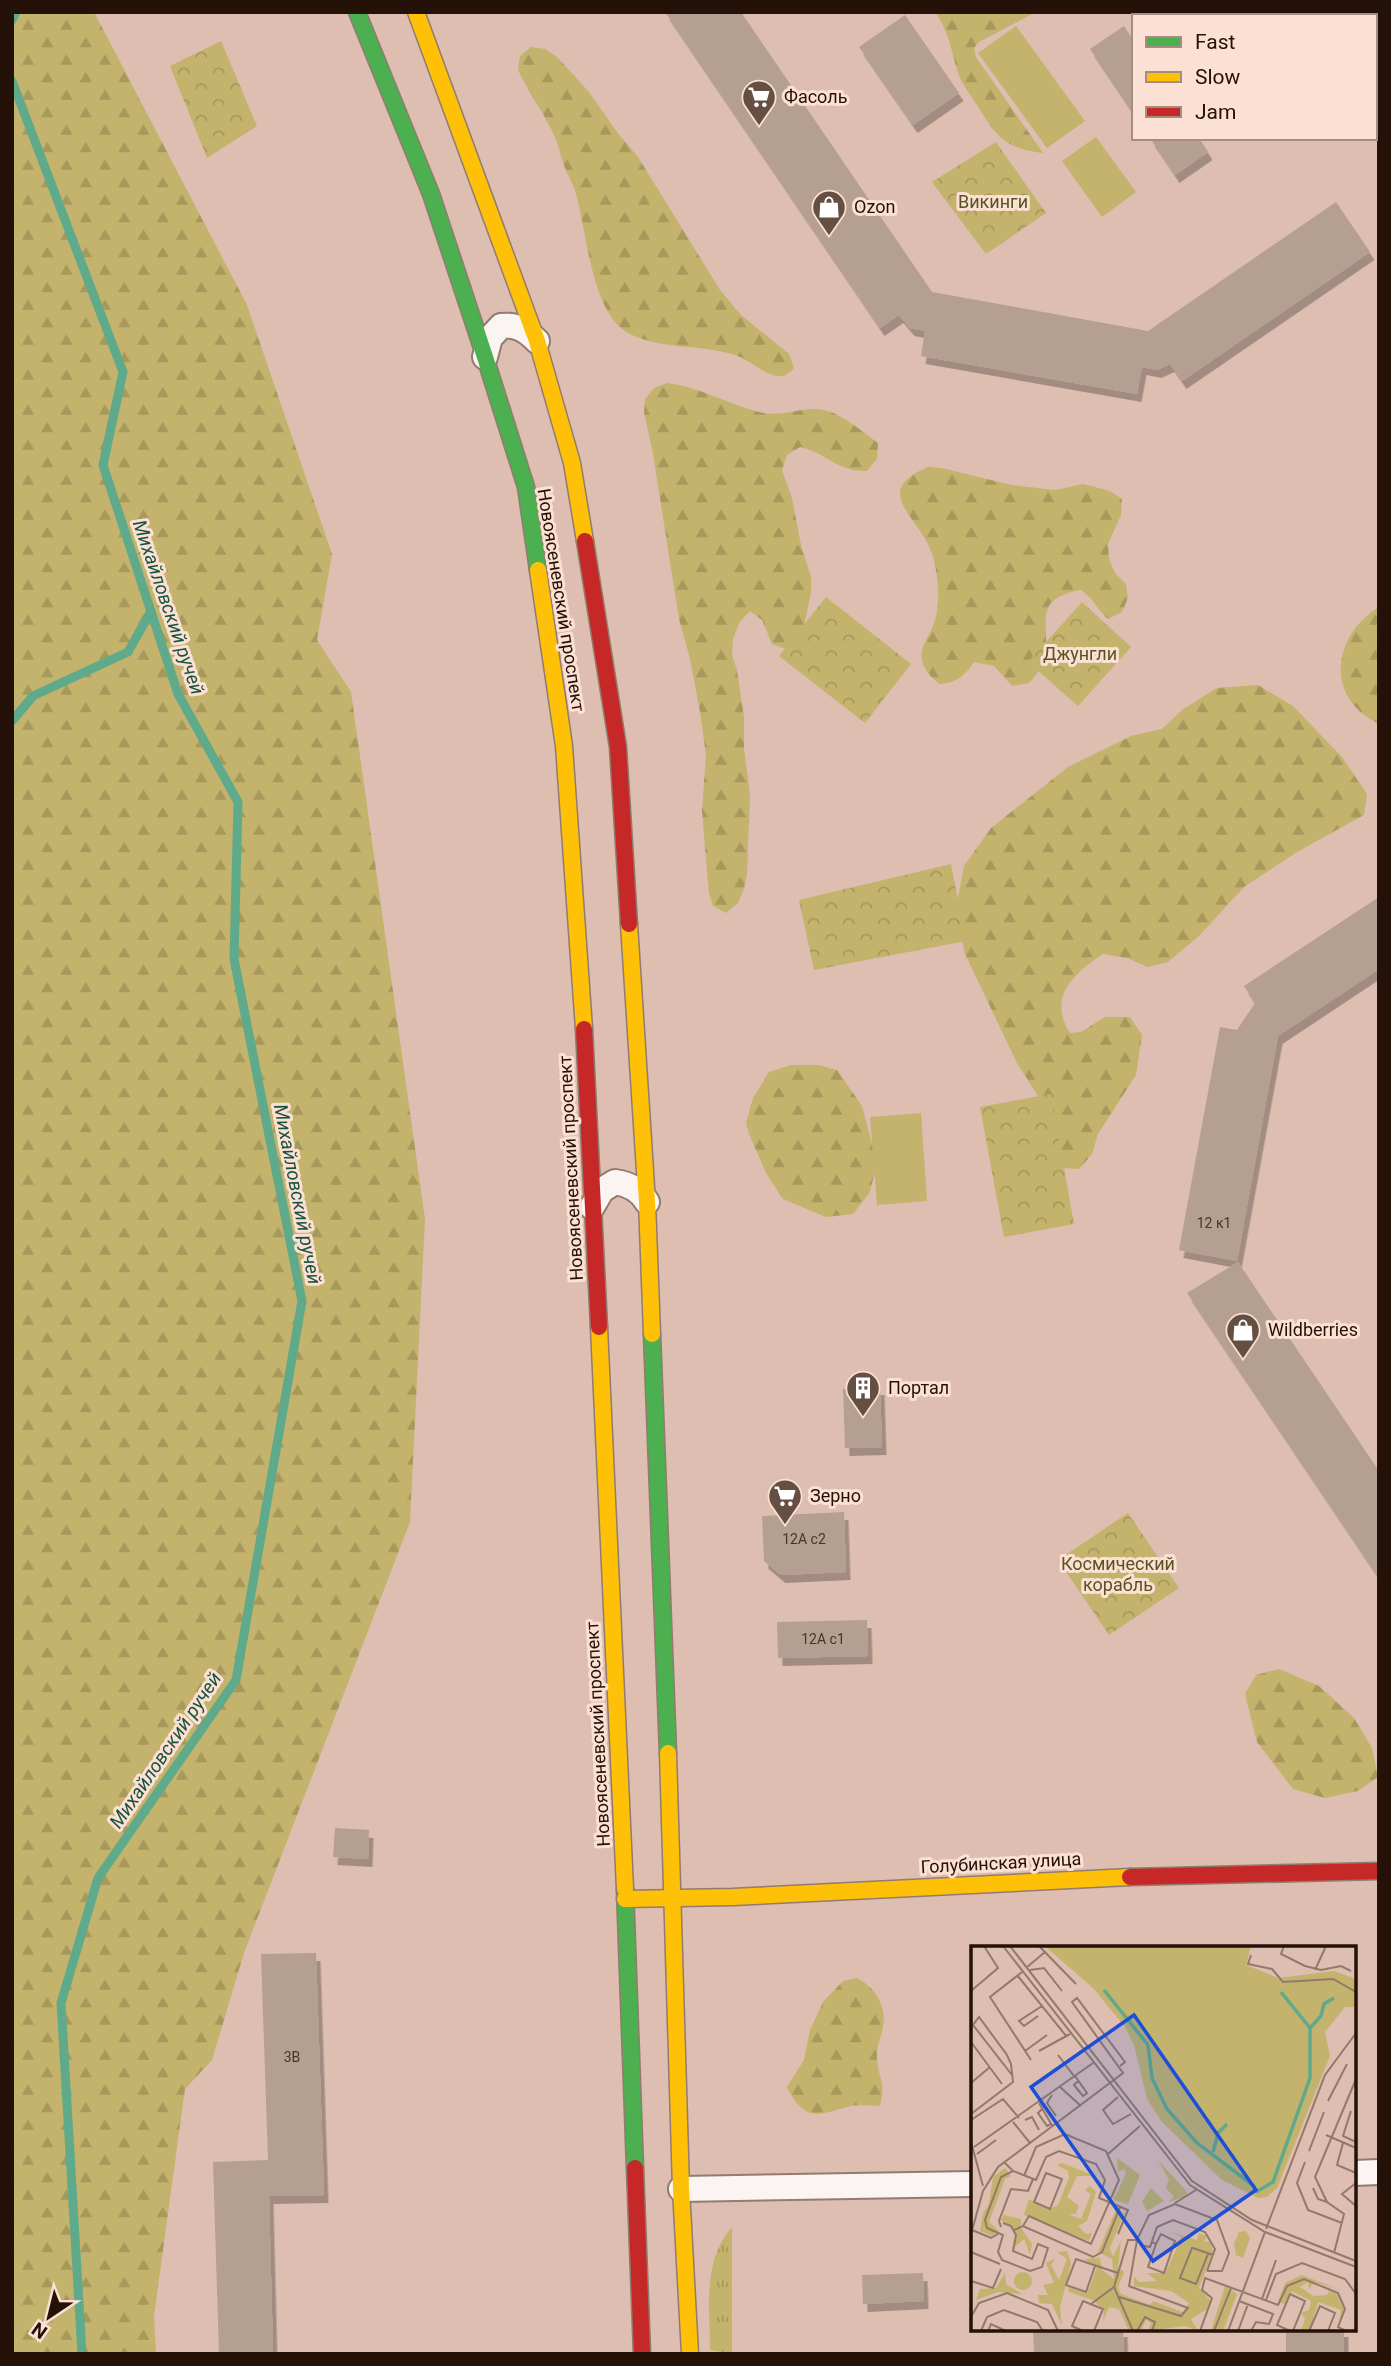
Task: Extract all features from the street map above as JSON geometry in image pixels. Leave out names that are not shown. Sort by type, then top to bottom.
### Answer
[{"type":"main road","name":"Новоясеневский проспект","points":[[357,12],[431,194],[526,487],[564,746],[587,1094],[625,1899],[642,2354]]},
{"type":"main road","name":"Новоясеневский проспект","points":[[416,12],[537,341],[572,463],[618,747],[647,1202],[674,1898],[681,2189],[690,2354]]},
{"type":"main road","name":"Голубинская улица","points":[[625,1899],[1062,1879],[1379,1871]]},
{"type":"street","points":[[467,301],[474,310],[482,314],[499,315],[511,304],[516,284]]},
{"type":"street","points":[[485,357],[490,338],[501,326],[519,327],[537,341]]},
{"type":"street","points":[[592,1207],[602,1190],[615,1182],[633,1188],[642,1194],[647,1202]]},
{"type":"street","points":[[1356,2173],[1379,2172]]},
{"type":"street","points":[[681,2189],[971,2184]]},
{"type":"green space","points":[[12,12],[94,12],[247,305],[332,554],[317,640],[351,692],[425,1219],[410,1522],[244,1953],[212,2060],[185,2089],[154,2316],[156,2354],[12,2354]]},
{"type":"green space","points":[[935,12],[1036,12],[979,42],[974,48],[976,57],[1043,153],[1019,148],[996,133],[960,78],[948,36]]},
{"type":"green space","points":[[1016,26],[1085,121],[1047,148],[978,53]]},
{"type":"green space","points":[[221,41],[257,126],[207,158],[170,66]]},
{"type":"green space","points":[[531,47],[545,49],[557,57],[589,92],[638,157],[720,290],[741,315],[789,354],[794,368],[788,374],[774,376],[740,357],[727,353],[643,339],[630,334],[617,324],[599,291],[575,191],[557,143],[518,70],[520,56]]},
{"type":"green space","points":[[1096,137],[1136,192],[1102,217],[1062,161]]},
{"type":"green space","name":"Викинги","points":[[996,142],[1046,213],[986,254],[932,182]]},
{"type":"green space","points":[[667,383],[691,388],[747,409],[766,413],[813,409],[831,412],[878,443],[877,459],[867,471],[848,469],[800,447],[787,455],[782,470],[792,498],[801,545],[811,577],[811,593],[804,626],[786,649],[772,644],[762,620],[750,611],[739,623],[733,639],[732,655],[744,717],[744,748],[750,795],[744,889],[738,903],[726,913],[713,906],[709,893],[702,810],[706,755],[690,659],[679,619],[644,412],[645,399],[654,388]]},
{"type":"green space","points":[[928,467],[1011,485],[1055,490],[1083,484],[1110,491],[1122,499],[1121,515],[1108,544],[1109,559],[1115,573],[1126,584],[1128,598],[1122,612],[1108,619],[1081,590],[1065,594],[1048,607],[1044,659],[1029,683],[1012,686],[994,666],[974,662],[960,678],[939,684],[928,673],[921,655],[937,611],[938,585],[935,567],[927,542],[901,501],[900,492],[903,484],[912,475]]},
{"type":"green space","points":[[826,597],[911,664],[865,723],[779,656]]},
{"type":"green space","name":"Джунгли","points":[[1082,602],[1131,647],[1078,706],[1028,662]]},
{"type":"green space","points":[[1379,607],[1379,724],[1361,713],[1349,699],[1342,683],[1341,667],[1351,634],[1363,619]]},
{"type":"green space","points":[[1258,685],[1293,706],[1342,757],[1367,794],[1364,815],[1297,852],[1244,887],[1199,936],[1168,962],[1148,967],[1127,958],[1103,954],[1074,978],[1067,987],[1061,1008],[1070,1033],[1081,1032],[1105,1017],[1130,1017],[1142,1035],[1136,1075],[1098,1134],[1092,1154],[1079,1169],[1063,1168],[1038,1096],[1017,1063],[965,954],[956,908],[964,866],[991,828],[1068,767],[1131,736],[1162,729],[1182,710],[1217,688]]},
{"type":"green space","points":[[951,864],[966,941],[814,970],[799,900]]},
{"type":"green space","points":[[791,1065],[818,1065],[837,1070],[862,1106],[877,1163],[870,1192],[853,1214],[826,1217],[783,1199],[766,1173],[749,1134],[746,1123],[753,1098],[769,1072]]},
{"type":"green space","points":[[1051,1094],[1074,1224],[1004,1237],[980,1107]]},
{"type":"green space","points":[[921,1113],[927,1201],[877,1205],[870,1117]]},
{"type":"green space","name":"Космический корабль","points":[[1128,1513],[1179,1588],[1109,1635],[1058,1560]]},
{"type":"green space","points":[[1279,1669],[1319,1686],[1354,1718],[1372,1748],[1378,1777],[1358,1791],[1325,1798],[1293,1789],[1257,1742],[1245,1694],[1256,1675]]},
{"type":"green space","points":[[857,1978],[874,1992],[883,2012],[883,2027],[877,2054],[882,2087],[880,2106],[855,2106],[819,2114],[805,2111],[787,2087],[804,2060],[810,2030],[823,2002],[843,1981]]},
{"type":"green space","points":[[732,2227],[732,2354],[710,2350],[709,2302],[716,2255],[722,2240]]},
{"type":"building","points":[[665,12],[741,12],[932,292],[1148,331],[1336,202],[1370,252],[1182,381],[1170,364],[1157,370],[1142,367],[1137,394],[921,356],[925,331],[910,328],[899,315],[880,328]]},
{"type":"building","points":[[905,15],[959,93],[913,125],[859,47]]},
{"type":"building","points":[[1124,26],[1132,38],[1132,111],[1090,49]]},
{"type":"building","points":[[1151,140],[1200,140],[1208,152],[1175,175]]},
{"type":"building","points":[[1379,897],[1379,969],[1278,1036],[1237,1261],[1179,1250],[1220,1027],[1237,1030],[1255,1003],[1244,986]]},
{"type":"building","points":[[1238,1262],[1379,1471],[1379,1578],[1187,1293]]},
{"type":"building","name":"Портал","points":[[880,1387],[882,1447],[845,1448],[843,1389]]},
{"type":"building","points":[[844,1512],[846,1572],[781,1575],[764,1561],[762,1516]]},
{"type":"building","points":[[867,1620],[868,1656],[778,1658],[777,1622]]},
{"type":"building","points":[[335,1828],[369,1830],[368,1859],[333,1857]]},
{"type":"building","points":[[316,1953],[324,2195],[269,2196],[273,2354],[219,2354],[213,2162],[268,2160],[261,1954]]},
{"type":"building","points":[[923,2273],[924,2301],[863,2304],[862,2275]]},
{"type":"building","points":[[1033,2331],[1123,2331],[1124,2354],[1034,2354]]},
{"type":"building","points":[[1286,2331],[1344,2331],[1344,2354],[1286,2354]]},
{"type":"waterway","name":"Михайловский ручей","points":[[12,20],[16,12]]},
{"type":"waterway","name":"Михайловский ручей","points":[[12,81],[123,372],[103,465],[178,694],[238,802],[234,959],[302,1301],[236,1680],[98,1878],[61,2003],[82,2354]]},
{"type":"waterway","points":[[12,721],[33,696],[128,652],[151,611]]},
{"type":"traffic: fast","points":[[357,12],[431,194],[485,357],[526,487],[538,570]]},
{"type":"traffic: fast","points":[[652,1334],[668,1753]]},
{"type":"traffic: fast","points":[[625,1889],[635,2168]]},
{"type":"traffic: slow","points":[[416,12],[537,341],[572,463],[585,541]]},
{"type":"traffic: slow","points":[[538,570],[564,746],[584,1029]]},
{"type":"traffic: slow","points":[[629,924],[647,1202],[652,1334]]},
{"type":"traffic: slow","points":[[599,1327],[625,1889]]},
{"type":"traffic: slow","points":[[668,1753],[681,2189],[690,2354]]},
{"type":"traffic: slow","points":[[625,1899],[733,1897],[1130,1877]]},
{"type":"traffic: jam","points":[[585,541],[618,747],[629,924]]},
{"type":"traffic: jam","points":[[584,1029],[599,1327]]},
{"type":"traffic: jam","points":[[1130,1877],[1379,1871]]},
{"type":"traffic: jam","points":[[635,2168],[642,2354]]},
{"type":"place","name":"Фасоль","points":[[759,127]]},
{"type":"place","name":"Ozon","points":[[829,237]]},
{"type":"place","name":"Wildberries","points":[[1243,1360]]},
{"type":"place","name":"Портал","points":[[863,1418]]},
{"type":"place","name":"Зерно","points":[[785,1526]]}]
